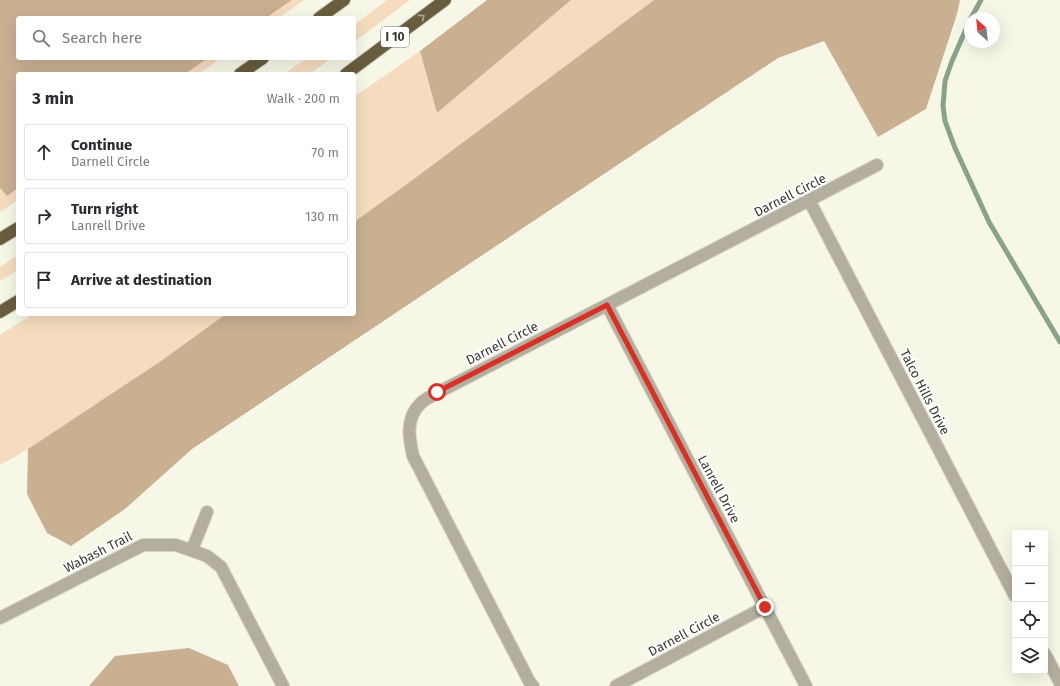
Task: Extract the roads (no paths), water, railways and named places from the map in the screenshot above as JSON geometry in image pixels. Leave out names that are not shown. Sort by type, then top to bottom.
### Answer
[{"type":"highway","points":[[322,16],[344,0]]},
{"type":"highway","name":"I 10","points":[[349,72],[445,0]]},
{"type":"highway","points":[[243,72],[259,60]]},
{"type":"highway","points":[[0,240],[16,229]]},
{"type":"highway","points":[[0,312],[16,302]]},
{"type":"street","name":"Darnell Circle","points":[[533,686],[529,682],[413,456],[409,438],[410,424],[413,413],[421,403],[437,392],[878,165]]},
{"type":"street","name":"Talco Hills Drive","points":[[809,200],[1012,590]]},
{"type":"street","name":"Lanrell Drive","points":[[607,305],[806,686]]},
{"type":"street","points":[[192,550],[207,512]]},
{"type":"street","name":"Wabash Trail","points":[[0,618],[143,545],[176,545],[207,556],[220,567],[283,686]]},
{"type":"street","name":"Darnell Circle","points":[[616,686],[765,607]]},
{"type":"street","points":[[1048,660],[1060,683]]},
{"type":"waterway","points":[[974,12],[981,0]]},
{"type":"waterway","points":[[964,34],[945,81],[943,106],[945,121],[955,148],[989,222],[1060,342]]}]
